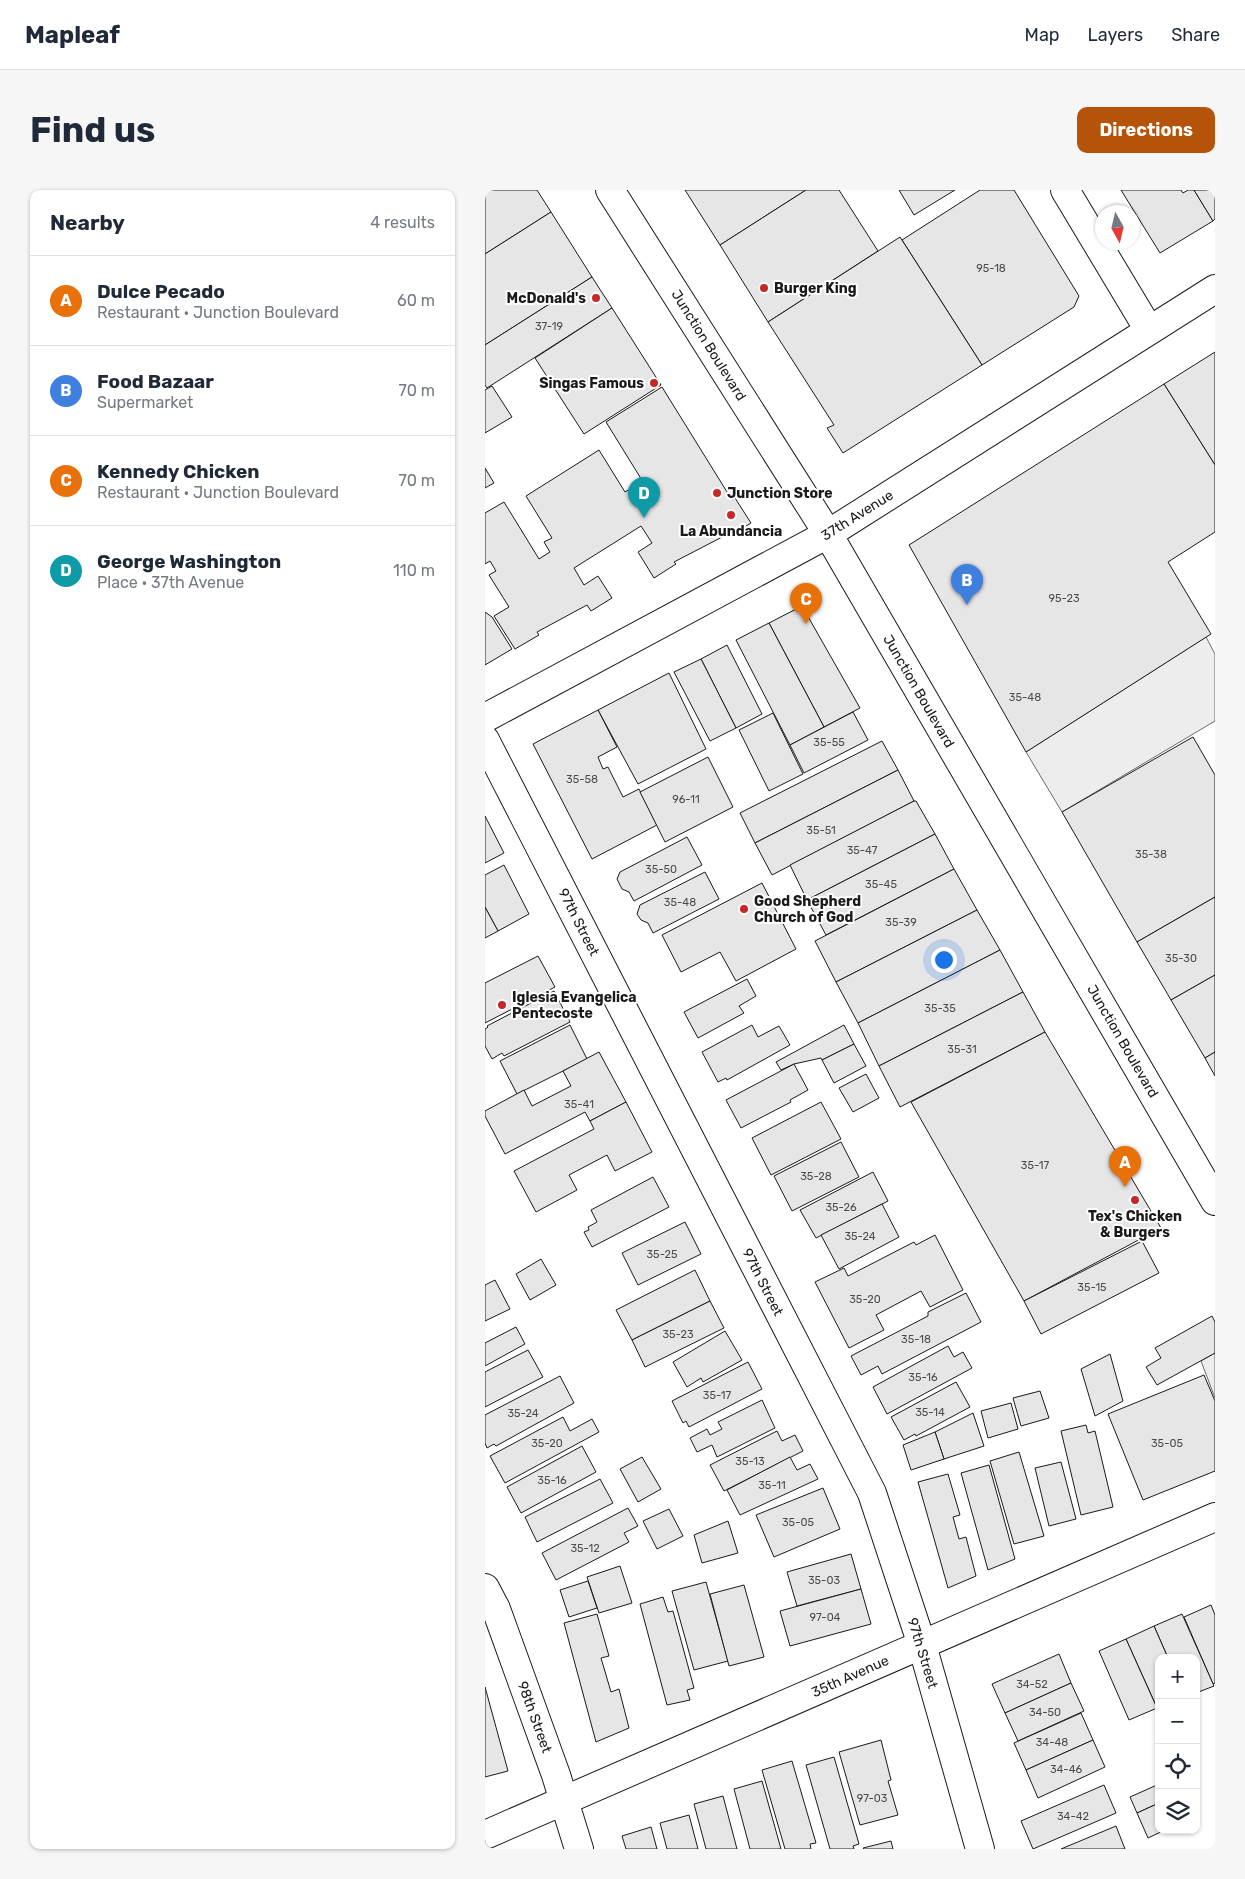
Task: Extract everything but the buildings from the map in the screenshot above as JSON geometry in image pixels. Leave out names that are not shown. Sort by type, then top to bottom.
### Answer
[{"type":"street","name":"Junction Boulevard","points":[[610,190],[828,534],[1215,1201]]},
{"type":"street","points":[[1065,190],[1149,330]]},
{"type":"street","name":"37th Avenue","points":[[485,718],[828,534],[1215,289]]},
{"type":"street","name":"97th Street","points":[[485,740],[872,1493],[922,1644],[980,1849]]},
{"type":"street","name":"35th Avenue","points":[[485,1835],[1215,1517]]},
{"type":"street","name":"98th Street","points":[[485,1588],[496,1610],[565,1800],[579,1849]]},
{"type":"shaded area","points":[[1206,637],[1215,654],[1215,721],[1062,812],[1026,752]]},
{"type":"shaded area","points":[[1215,1353],[1215,1398],[1201,1361]]},
{"type":"place","name":"Burger King","points":[[764,288]]},
{"type":"place","name":"McDonald's","points":[[596,298]]},
{"type":"place","name":"Singas Famous","points":[[654,383]]},
{"type":"place","name":"Junction Store","points":[[717,493]]},
{"type":"place","name":"La Abundancia","points":[[731,515]]},
{"type":"place","name":"George Washington","points":[[644,518]]},
{"type":"place","name":"Food Bazaar","points":[[967,605]]},
{"type":"place","name":"Kennedy Chicken","points":[[806,624]]},
{"type":"place","name":"Good Shepherd Church of God","points":[[744,909]]},
{"type":"place","name":"Iglesia Evangelica Pentecoste","points":[[502,1005]]},
{"type":"place","name":"Dulce Pecado","points":[[1125,1187]]},
{"type":"place","name":"Tex's Chicken & Burgers","points":[[1135,1200]]}]
